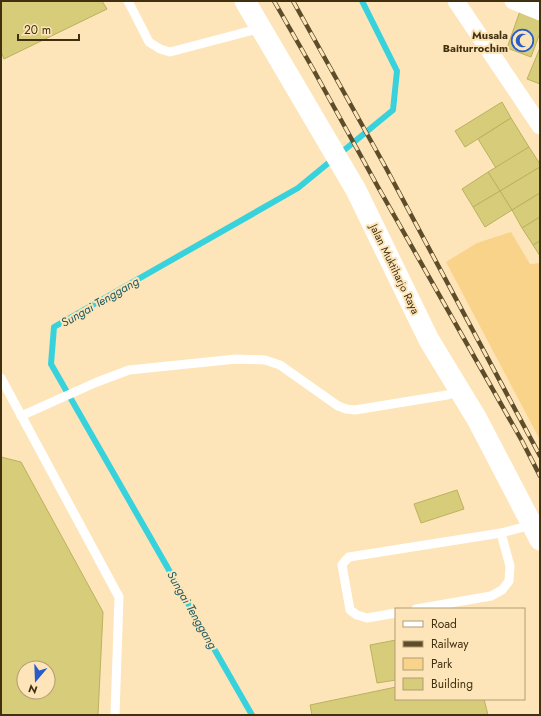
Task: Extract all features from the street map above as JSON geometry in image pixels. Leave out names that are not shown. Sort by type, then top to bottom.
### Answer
[{"type":"street","name":"Jalan Muktiharjo Raya","points":[[245,1],[356,190],[429,340],[477,419],[536,533]]},
{"type":"street","points":[[456,1],[540,126]]},
{"type":"street","points":[[513,1],[540,12]]},
{"type":"lane","points":[[128,1],[150,42],[160,49],[170,52],[261,28]]},
{"type":"lane","points":[[21,416],[97,382],[129,370],[236,359],[265,360],[280,365],[338,406],[346,410],[355,410],[460,392]]},
{"type":"lane","points":[[1,378],[118,598],[115,715]]},
{"type":"lane","points":[[395,613],[367,618],[357,615],[350,610],[342,565],[345,561],[349,558],[501,532],[536,533]]},
{"type":"lane","points":[[422,608],[491,596],[502,590],[508,581],[510,566],[501,532]]},
{"type":"green space","points":[[511,232],[530,264],[540,263],[540,440],[446,262],[477,243]]},
{"type":"building","points":[[1,1],[102,1],[107,9],[4,59],[1,52]]},
{"type":"building","name":"Musala Baiturrochim","points":[[520,11],[540,18],[540,33],[531,57],[507,48]]},
{"type":"building","points":[[540,48],[540,84],[527,79]]},
{"type":"building","points":[[502,102],[511,118],[465,147],[455,131]]},
{"type":"building","points":[[511,118],[529,147],[496,168],[478,139]]},
{"type":"building","points":[[529,147],[540,164],[540,167],[500,191],[488,172]]},
{"type":"building","points":[[540,167],[540,193],[512,210],[500,191]]},
{"type":"building","points":[[488,172],[500,191],[473,207],[462,189]]},
{"type":"building","points":[[500,191],[512,210],[485,227],[473,207]]},
{"type":"building","points":[[540,193],[540,217],[522,228],[512,210]]},
{"type":"building","points":[[540,217],[540,241],[533,245],[522,228]]},
{"type":"building","points":[[540,241],[540,256],[533,245]]},
{"type":"building","points":[[1,457],[21,462],[103,612],[98,715],[1,715]]},
{"type":"building","points":[[457,490],[464,509],[421,523],[414,504]]},
{"type":"building","points":[[395,640],[395,680],[377,683],[370,645]]},
{"type":"building","points":[[395,687],[395,700],[484,700],[488,715],[312,715],[310,705]]},
{"type":"waterway","name":"Sungai Tenggang","points":[[252,715],[51,364],[54,327],[298,188],[393,110],[397,71],[362,1]]},
{"type":"railway","points":[[274,1],[522,441],[540,476]]},
{"type":"railway","points":[[293,1],[386,168],[540,456]]},
{"type":"place","name":"Musala Baiturrochim","points":[[523,41]]}]
